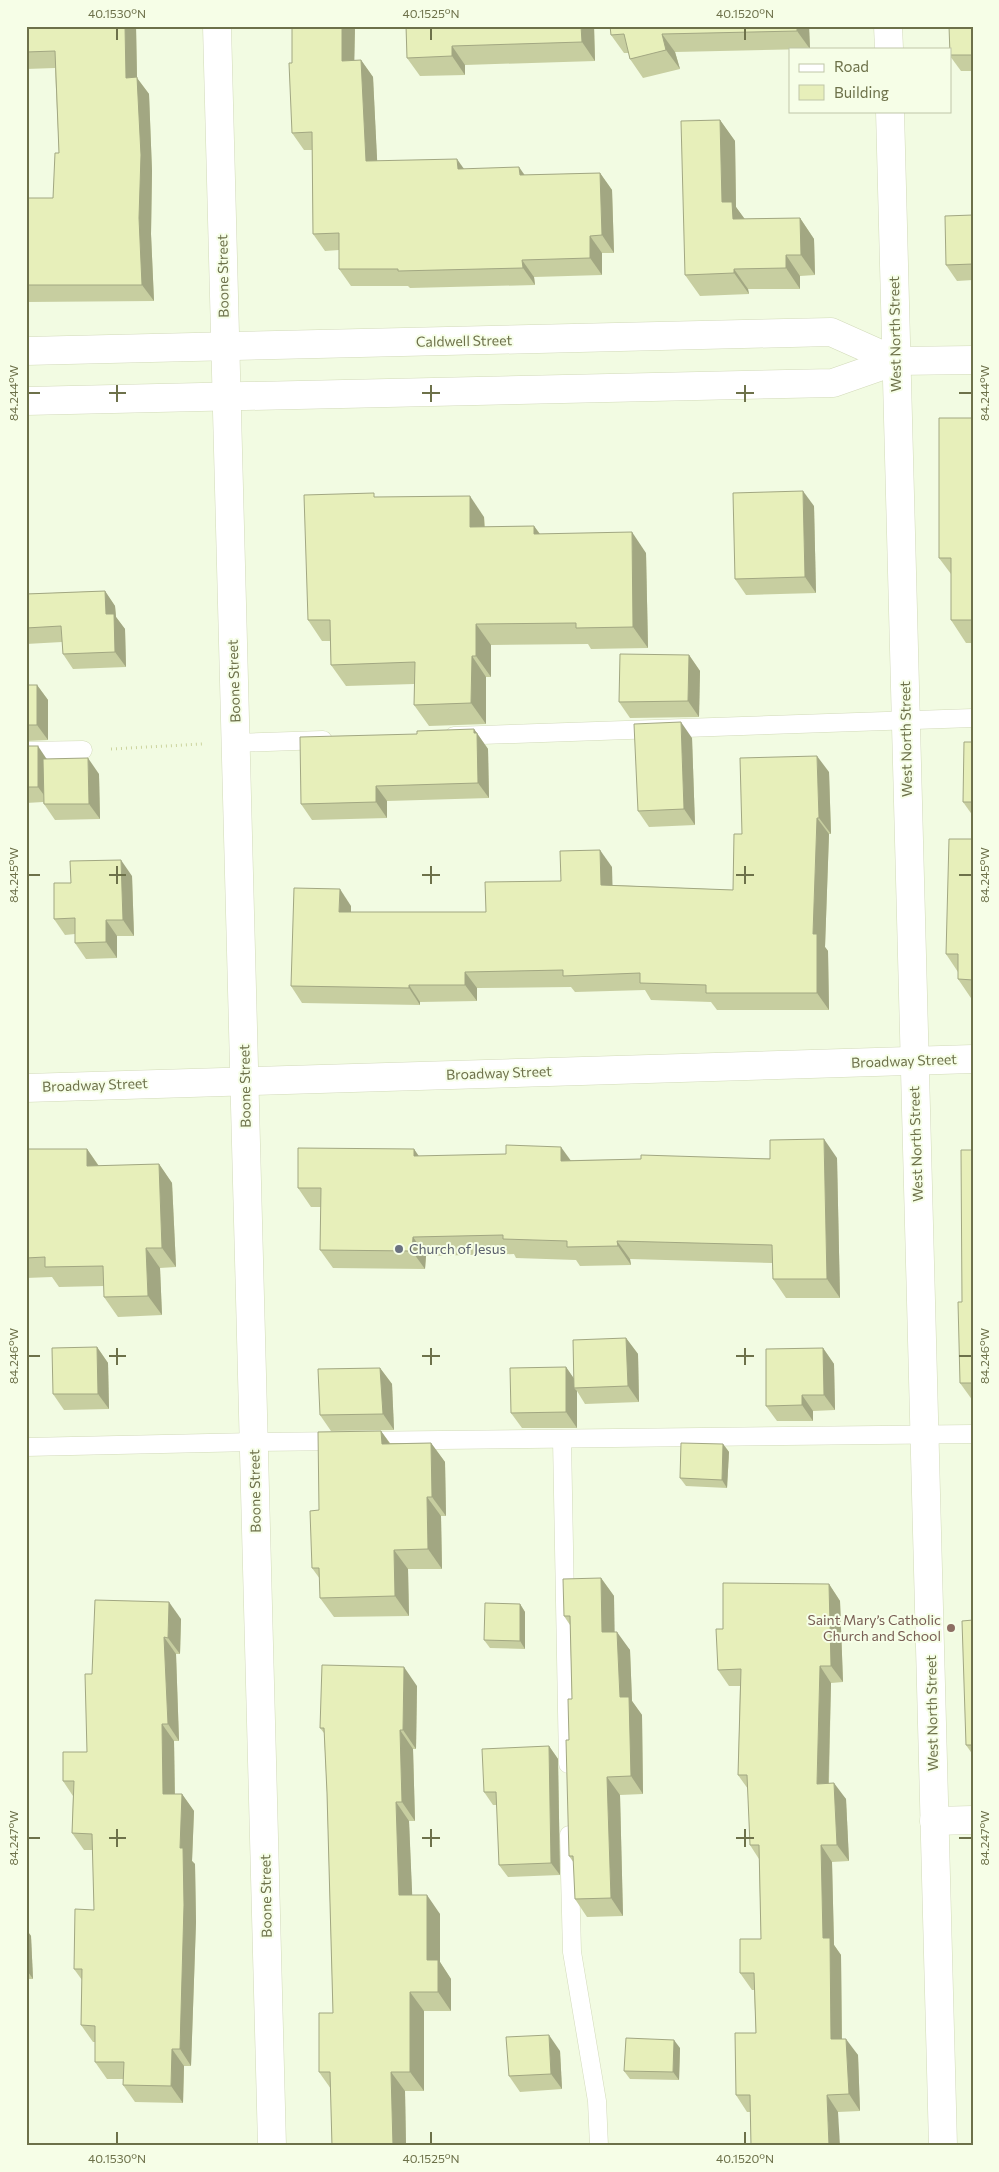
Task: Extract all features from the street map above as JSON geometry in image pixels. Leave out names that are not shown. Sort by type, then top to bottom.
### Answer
[{"type":"street","name":"Boone Street","points":[[217,26],[272,2146]]},
{"type":"street","points":[[888,26],[889,48]]},
{"type":"street","name":"West North Street","points":[[890,112],[942,2146]]},
{"type":"street","name":"Caldwell Street","points":[[26,352],[831,332],[896,361]]},
{"type":"street","name":"Caldwell Street","points":[[26,402],[833,383],[896,361],[973,360]]},
{"type":"street","name":"Broadway Street","points":[[26,1088],[973,1059]]},
{"type":"street","points":[[934,1821],[973,1820]]},
{"type":"lane","points":[[436,736],[973,718]]},
{"type":"lane","points":[[236,743],[336,740]]},
{"type":"lane","points":[[26,751],[83,750]]},
{"type":"lane","points":[[26,1447],[254,1442],[973,1434]]},
{"type":"lane","points":[[562,1439],[568,1784]]},
{"type":"lane","points":[[569,1814],[572,1952],[597,2101],[599,2146]]},
{"type":"path","points":[[83,750],[236,743]]},
{"type":"building","points":[[26,26],[125,26],[126,78],[137,77],[141,155],[139,218],[142,285],[26,285],[26,198],[53,198],[55,153],[59,153],[55,51],[26,52]]},
{"type":"building","points":[[292,26],[342,26],[342,61],[361,60],[366,161],[457,159],[458,169],[519,167],[520,175],[600,173],[602,235],[590,236],[590,258],[522,260],[523,268],[398,271],[398,269],[339,269],[339,233],[313,234],[312,132],[292,133],[289,63],[292,63]]},
{"type":"building","points":[[406,26],[581,26],[582,42],[452,46],[452,56],[407,58]]},
{"type":"building","points":[[610,26],[797,26],[797,31],[662,34],[666,50],[630,59],[624,34],[611,35]]},
{"type":"building","points":[[949,26],[973,26],[973,55],[952,55],[952,48],[950,48]]},
{"type":"building","points":[[720,120],[722,202],[732,202],[733,219],[800,218],[801,255],[786,255],[786,268],[734,269],[734,273],[685,275],[681,121]]},
{"type":"building","points":[[973,215],[973,264],[946,265],[945,216]]},
{"type":"building","points":[[939,418],[973,418],[973,620],[951,620],[951,558],[939,558]]},
{"type":"building","points":[[803,491],[805,577],[735,579],[733,493]]},
{"type":"building","points":[[374,493],[374,497],[470,496],[470,527],[534,526],[534,534],[632,532],[633,627],[576,628],[576,623],[476,624],[476,656],[472,656],[471,703],[414,705],[415,662],[331,665],[330,620],[308,620],[304,495]]},
{"type":"building","points":[[105,591],[106,614],[114,614],[115,652],[63,654],[61,626],[26,628],[26,594]]},
{"type":"building","points":[[620,654],[689,655],[688,701],[619,702]]},
{"type":"building","points":[[26,685],[37,685],[37,725],[26,725]]},
{"type":"building","points":[[681,722],[684,809],[638,811],[634,724]]},
{"type":"building","points":[[474,729],[474,733],[477,733],[478,783],[376,786],[376,802],[301,804],[300,737],[417,734],[417,731]]},
{"type":"building","points":[[964,742],[973,742],[973,802],[963,802]]},
{"type":"building","points":[[26,746],[38,746],[38,787],[26,787]]},
{"type":"building","points":[[817,756],[819,818],[817,818],[813,934],[817,934],[817,993],[706,993],[706,985],[640,983],[640,973],[563,976],[563,970],[465,972],[465,985],[409,985],[409,988],[291,986],[294,888],[340,889],[339,912],[486,912],[485,882],[561,881],[560,851],[600,850],[601,885],[733,890],[734,834],[742,834],[740,758]]},
{"type":"building","points":[[88,758],[89,804],[44,804],[43,759]]},
{"type":"building","points":[[949,839],[973,839],[973,980],[958,979],[958,954],[946,954]]},
{"type":"building","points":[[121,860],[123,920],[106,920],[106,942],[75,943],[75,918],[54,919],[54,883],[71,883],[70,861]]},
{"type":"building","points":[[824,1139],[827,1279],[773,1279],[772,1245],[617,1241],[618,1246],[567,1247],[567,1241],[503,1239],[503,1235],[413,1237],[412,1251],[320,1250],[321,1188],[298,1188],[298,1148],[414,1149],[414,1156],[506,1154],[506,1145],[561,1147],[561,1161],[641,1159],[641,1155],[770,1159],[770,1140]]},
{"type":"building","points":[[26,1149],[87,1149],[87,1166],[159,1164],[162,1248],[146,1248],[148,1296],[104,1297],[103,1266],[45,1267],[45,1257],[26,1258]]},
{"type":"building","points":[[961,1150],[973,1150],[973,1383],[960,1383],[958,1302],[962,1302]]},
{"type":"building","points":[[626,1338],[628,1386],[574,1388],[573,1340]]},
{"type":"building","points":[[97,1347],[98,1394],[53,1394],[52,1348]]},
{"type":"building","points":[[823,1348],[824,1395],[802,1395],[802,1405],[766,1406],[766,1349]]},
{"type":"building","points":[[566,1367],[566,1412],[511,1413],[510,1368]]},
{"type":"building","points":[[380,1368],[383,1414],[320,1415],[318,1369]]},
{"type":"building","points":[[381,1431],[382,1444],[431,1443],[432,1497],[427,1497],[428,1549],[394,1550],[395,1596],[320,1598],[319,1568],[312,1568],[310,1511],[319,1510],[318,1432]]},
{"type":"building","points":[[681,1443],[723,1444],[722,1480],[680,1478]]},
{"type":"building","points":[[601,1578],[602,1632],[617,1632],[620,1697],[629,1697],[631,1776],[607,1777],[611,1898],[575,1899],[573,1856],[569,1856],[566,1740],[569,1740],[568,1699],[572,1699],[570,1616],[564,1616],[563,1579]]},
{"type":"building","points":[[723,1583],[829,1584],[831,1666],[820,1666],[817,1784],[834,1783],[837,1845],[821,1845],[823,1938],[830,1938],[831,2039],[846,2039],[849,2094],[827,2095],[829,2146],[751,2146],[750,2095],[736,2095],[735,2033],[756,2033],[754,1973],[740,1973],[740,1939],[761,1939],[759,1845],[750,1845],[747,1775],[738,1775],[741,1669],[718,1670],[716,1629],[723,1629]]},
{"type":"building","points":[[95,1600],[169,1602],[168,1638],[164,1637],[168,1724],[162,1724],[163,1794],[182,1794],[180,1848],[183,1848],[184,1905],[180,2049],[172,2049],[171,2086],[123,2085],[124,2062],[95,2062],[95,2026],[81,2025],[82,1969],[74,1969],[75,1909],[94,1910],[92,1834],[72,1833],[74,1781],[63,1781],[63,1752],[87,1752],[85,1674],[92,1674]]},
{"type":"building","points":[[485,1603],[520,1604],[520,1641],[484,1640]]},
{"type":"building","points":[[973,1620],[973,1745],[966,1745],[962,1621]]},
{"type":"building","points":[[322,1665],[404,1667],[403,1730],[400,1730],[402,1802],[396,1802],[399,1895],[427,1895],[427,1960],[438,1960],[438,1992],[410,1992],[410,2072],[391,2072],[393,2146],[332,2146],[330,2072],[319,2072],[319,2013],[333,2013],[327,1793],[324,1728],[320,1728]]},
{"type":"building","points":[[549,1746],[551,1863],[499,1865],[496,1792],[484,1792],[482,1749]]},
{"type":"building","points":[[549,2035],[551,2074],[509,2076],[506,2037]]},
{"type":"building","points":[[626,2038],[674,2040],[673,2072],[624,2071]]},
{"type":"place","name":"Church of Jesus","points":[[399,1249]]},
{"type":"place","name":"Saint Mary’s Catholic Church and School","points":[[951,1628]]}]
